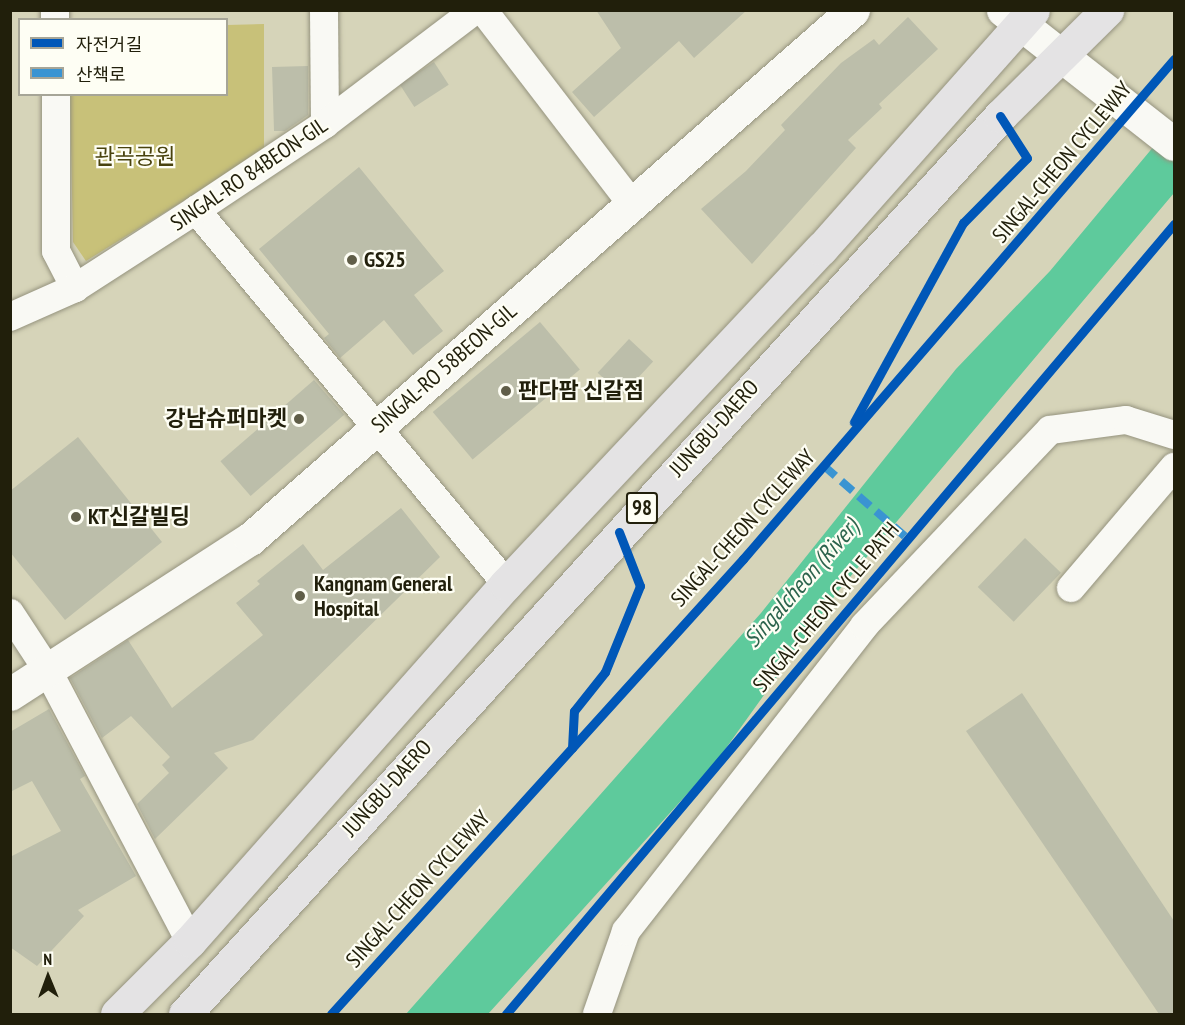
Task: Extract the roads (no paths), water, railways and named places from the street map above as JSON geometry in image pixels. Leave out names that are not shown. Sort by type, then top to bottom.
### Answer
[{"type":"main road","name":"JUNGBU-DAERO","points":[[185,1014],[1000,116],[1066,57],[1107,10]]},
{"type":"main road","name":"JUNGBU-DAERO","points":[[117,1014],[190,941],[506,584],[821,249],[1018,15]]},
{"type":"street","points":[[324,10],[325,124]]},
{"type":"street","name":"SINGAL-RO 84BEON-GIL","points":[[10,317],[75,288],[196,210],[325,124],[475,10]]},
{"type":"street","points":[[483,10],[631,203]]},
{"type":"street","name":"SINGAL-RO 58BEON-GIL","points":[[10,694],[250,539],[853,10]]},
{"type":"street","points":[[1018,15],[1174,144]]},
{"type":"street","points":[[56,96],[56,251],[75,288]]},
{"type":"street","points":[[196,210],[374,429],[506,584]]},
{"type":"street","points":[[597,1014],[626,932],[864,626],[1050,430],[1126,420],[1174,435]]},
{"type":"street","points":[[1071,588],[1174,467]]},
{"type":"street","points":[[10,613],[48,671],[190,941]]},
{"type":"water","name":"Singalcheon (River)","points":[[1174,122],[1174,193],[839,590],[716,762],[488,1014],[406,1014],[761,613],[956,369],[1050,271]]},
{"type":"place","name":"GS25","points":[[352,260]]},
{"type":"place","name":"판다팜 신갈점","points":[[506,391]]},
{"type":"place","name":"강남슈퍼마켓","points":[[299,419]]},
{"type":"place","name":"KT신갈빌딩","points":[[76,517]]},
{"type":"place","name":"Kangnam General Hospital","points":[[300,596]]},
{"type":"park label","name":"관곡공원","points":[[135,157]]}]
